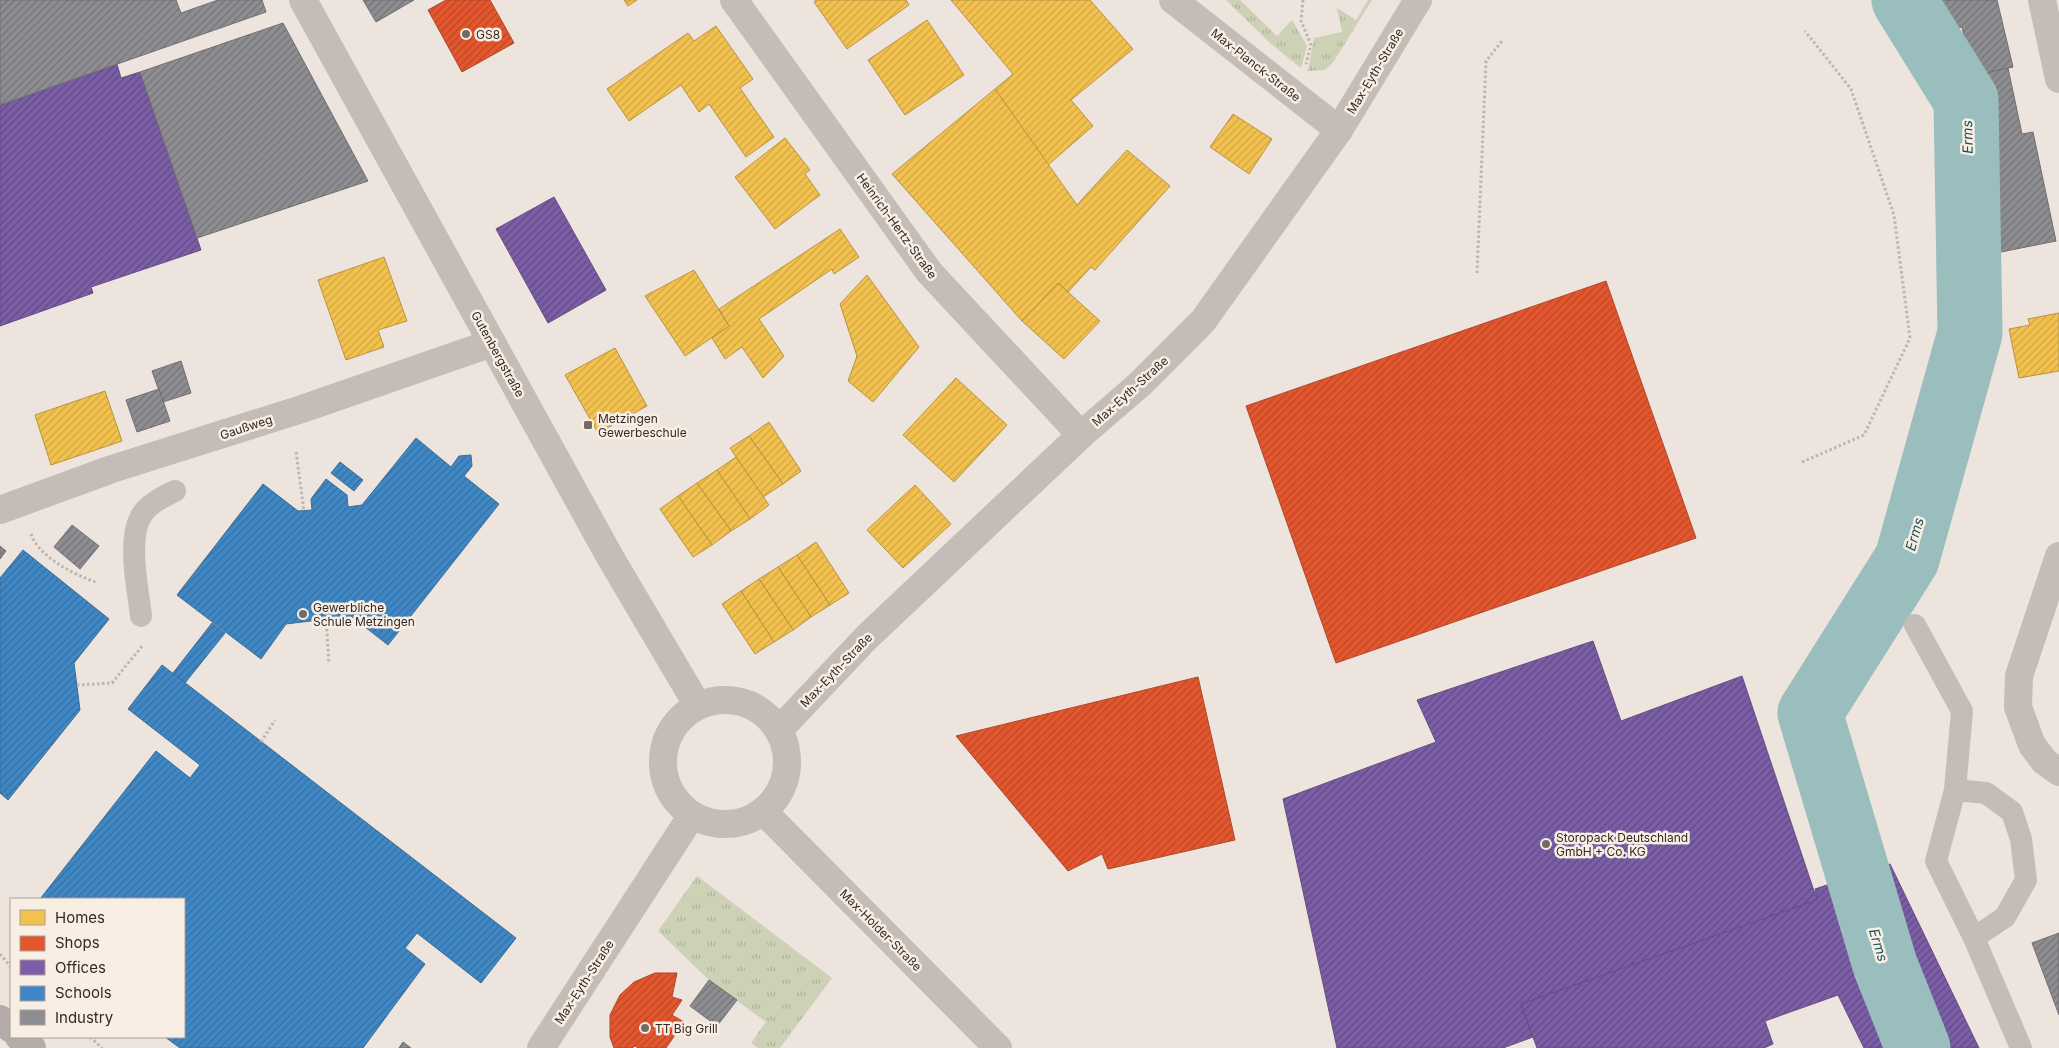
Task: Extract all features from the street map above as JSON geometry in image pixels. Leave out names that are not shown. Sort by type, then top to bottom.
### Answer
[{"type":"main road","points":[[0,1019],[10,1028]]},
{"type":"main road","points":[[20,1038],[32,1048]]},
{"type":"street","name":"Gutenbergstraße","points":[[303,0],[610,558],[698,706]]},
{"type":"street","name":"Heinrich-Hertz-Straße","points":[[734,0],[928,272],[1081,434]]},
{"type":"street","name":"Max-Planck-Straße","points":[[1173,0],[1339,130]]},
{"type":"street","name":"Max-Eyth-Straße","points":[[779,730],[867,637],[1081,434],[1140,384],[1203,321],[1339,130],[1418,0]]},
{"type":"street","points":[[2042,0],[2059,79]]},
{"type":"street","name":"Gaußweg","points":[[0,510],[112,469],[302,409],[492,343]]},
{"type":"street","points":[[2059,556],[2019,676],[2018,707],[2032,745],[2044,761],[2059,772]]},
{"type":"street","points":[[722,699],[745,703],[762,711],[779,730],[788,759],[783,787],[764,812],[745,822],[724,825],[692,816],[676,802],[666,784],[662,763],[668,737],[680,719],[698,706],[722,699]]},
{"type":"street","name":"Max-Holder-Straße","points":[[764,812],[998,1048]]},
{"type":"street","name":"Max-Eyth-Straße","points":[[541,1048],[692,816]]},
{"type":"lane","points":[[141,616],[133,550],[141,516],[156,500],[175,491]]},
{"type":"lane","points":[[1915,625],[1962,711],[1955,790],[1936,861],[1974,938],[2021,1048]]},
{"type":"lane","points":[[1955,790],[1986,793],[2012,812],[2021,839],[2026,880],[2006,917],[1974,938]]},
{"type":"path","points":[[1293,94],[1301,82],[1311,44],[1301,21],[1303,0]]},
{"type":"path","points":[[1802,462],[1864,434],[1910,338],[1894,215],[1852,89],[1805,31]]},
{"type":"path","points":[[1477,274],[1486,61],[1502,41]]},
{"type":"path","points":[[296,452],[304,511]]},
{"type":"path","points":[[29,527],[34,544],[75,575],[96,582]]},
{"type":"path","points":[[326,619],[329,663]]},
{"type":"path","points":[[77,685],[112,684],[145,643]]},
{"type":"path","points":[[261,742],[275,720]]},
{"type":"path","points":[[0,954],[10,966]]},
{"type":"path","points":[[91,1038],[102,1048]]},
{"type":"green space","points":[[1226,0],[1240,0],[1277,36],[1292,20],[1307,46],[1301,68],[1271,44]]},
{"type":"green space","points":[[1368,0],[1372,0],[1334,61],[1325,70],[1308,71],[1314,38],[1342,32],[1337,8],[1356,20]]},
{"type":"green space","points":[[697,876],[832,978],[780,1048],[758,1048],[751,1043],[766,1022],[709,980],[658,931]]},
{"type":"building: Homes","points":[[624,0],[637,0],[628,6]]},
{"type":"building: Homes","points":[[816,0],[906,0],[909,5],[847,49],[814,2]]},
{"type":"building: Homes","points":[[951,0],[1090,0],[1133,49],[1071,100],[1093,126],[1048,165],[995,89],[1013,74]]},
{"type":"building: Homes","points":[[927,20],[964,75],[905,115],[868,60]]},
{"type":"building: Homes","points":[[716,26],[753,79],[740,88],[774,137],[746,157],[709,104],[699,112],[681,85],[629,121],[607,89],[688,33],[694,41]]},
{"type":"building: Homes","points":[[995,89],[1077,205],[1127,150],[1170,186],[1095,270],[1091,267],[1068,292],[1058,283],[1022,321],[892,174]]},
{"type":"building: Homes","points":[[1233,114],[1272,139],[1249,174],[1210,147]]},
{"type":"building: Homes","points":[[785,138],[810,170],[805,174],[820,195],[775,229],[735,177]]},
{"type":"building: Homes","points":[[840,229],[859,257],[834,274],[832,269],[759,319],[784,356],[763,378],[742,347],[725,359],[712,338],[729,326],[719,309]]},
{"type":"building: Homes","points":[[384,257],[407,321],[378,330],[384,347],[346,360],[318,280]]},
{"type":"building: Homes","points":[[694,270],[729,326],[685,356],[645,296]]},
{"type":"building: Homes","points":[[867,275],[919,347],[873,402],[848,381],[857,356],[840,304]]},
{"type":"building: Homes","points":[[1058,283],[1100,321],[1064,359],[1022,321]]},
{"type":"building: Homes","points":[[2059,313],[2059,371],[2019,378],[2009,329],[2030,325],[2028,319]]},
{"type":"building: Homes","points":[[615,348],[647,406],[598,433],[565,375]]},
{"type":"building: Homes","points":[[956,378],[1007,425],[954,482],[903,435]]},
{"type":"building: Homes","points":[[105,391],[122,441],[51,465],[35,415]]},
{"type":"building: Homes","points":[[769,422],[801,471],[783,484],[749,436]]},
{"type":"building: Homes","points":[[749,436],[783,484],[763,497],[730,448]]},
{"type":"building: Homes","points":[[736,457],[769,505],[750,519],[717,470]]},
{"type":"building: Homes","points":[[717,470],[750,519],[731,531],[697,483]]},
{"type":"building: Homes","points":[[697,483],[731,531],[712,545],[678,496]]},
{"type":"building: Homes","points":[[915,485],[951,524],[903,568],[867,530]]},
{"type":"building: Homes","points":[[678,496],[712,545],[693,557],[660,509]]},
{"type":"building: Homes","points":[[816,542],[849,593],[830,605],[797,555]]},
{"type":"building: Homes","points":[[797,555],[830,605],[811,617],[778,567]]},
{"type":"building: Homes","points":[[778,567],[811,617],[793,630],[759,579]]},
{"type":"building: Homes","points":[[759,579],[793,630],[774,642],[741,591]]},
{"type":"building: Homes","points":[[741,591],[774,642],[755,654],[722,604]]},
{"type":"building: Shops","points":[[446,0],[490,0],[514,43],[462,72],[428,10]]},
{"type":"building: Shops","points":[[1606,281],[1696,538],[1336,663],[1246,406]]},
{"type":"building: Shops","points":[[1198,677],[1235,840],[1108,869],[1102,854],[1068,871],[956,736]]},
{"type":"building: Shops","points":[[655,973],[677,973],[672,997],[682,1000],[672,1015],[684,1022],[666,1048],[638,1048],[635,1046],[632,1048],[614,1048],[610,1037],[610,1015],[620,995],[634,982]]},
{"type":"building: Offices","points":[[117,64],[121,78],[140,72],[201,250],[91,287],[93,293],[0,326],[0,105]]},
{"type":"building: Offices","points":[[554,197],[606,290],[548,323],[496,229]]},
{"type":"building: Offices","name":"Storopack Deutschland GmbH + Co. KG","points":[[1593,641],[1621,721],[1742,676],[1817,900],[1521,1004],[1533,1037],[1503,1048],[1337,1048],[1283,799],[1436,742],[1417,700]]},
{"type":"building: Offices","points":[[1890,864],[1979,1048],[1864,1048],[1838,995],[1765,1021],[1773,1044],[1764,1048],[1537,1048],[1521,1004],[1817,900],[1815,889]]},
{"type":"building: Schools","points":[[416,438],[451,467],[459,456],[471,455],[472,466],[464,476],[499,504],[388,645],[351,616],[286,624],[261,659],[177,595],[263,484],[298,511],[312,510],[311,499],[326,479],[347,495],[348,507],[362,505]]},
{"type":"building: Schools","points":[[340,462],[363,480],[354,491],[331,473]]},
{"type":"building: Schools","points":[[23,550],[109,619],[74,663],[80,710],[8,800],[0,793],[0,578]]},
{"type":"building: Schools","points":[[212,623],[225,633],[185,683],[173,673]]},
{"type":"building: Schools","points":[[162,665],[516,938],[481,983],[417,933],[405,948],[425,964],[363,1048],[180,1048],[166,1038],[185,1038],[185,898],[41,898],[156,751],[190,778],[200,765],[128,709]]},
{"type":"building: Industry","points":[[0,0],[176,0],[181,13],[218,0],[262,0],[266,12],[0,105]]},
{"type":"building: Industry","points":[[363,0],[414,0],[376,22]]},
{"type":"building: Industry","points":[[1940,0],[1997,0],[2013,67],[1973,76],[1962,27],[1952,29],[1949,11],[1943,12]]},
{"type":"building: Industry","points":[[283,23],[368,181],[197,238],[140,72]]},
{"type":"building: Industry","points":[[2008,68],[2022,134],[2033,132],[2056,241],[1996,253],[1986,204],[1998,202],[1973,76]]},
{"type":"building: Industry","points":[[181,361],[191,393],[163,402],[152,371]]},
{"type":"building: Industry","points":[[159,389],[170,421],[137,432],[126,400]]},
{"type":"building: Industry","points":[[72,525],[99,546],[80,569],[54,547]]},
{"type":"building: Industry","points":[[0,546],[6,551],[0,559]]},
{"type":"building: Industry","points":[[2059,933],[2059,1015],[2032,943]]},
{"type":"building: Industry","points":[[709,980],[737,1000],[717,1026],[690,1006]]},
{"type":"building: Industry","points":[[403,1042],[411,1048],[399,1048]]},
{"type":"waterway","name":"Erms","points":[[1904,0],[1966,100],[1970,333],[1907,559],[1810,713],[1885,965],[1918,1048]]},
{"type":"place","name":"GS8","points":[[466,34]]},
{"type":"place","name":"Metzingen Gewerbeschule","points":[[588,425]]},
{"type":"place","name":"Gewerbliche Schule Metzingen","points":[[303,614]]},
{"type":"place","name":"Storopack Deutschland GmbH + Co. KG","points":[[1546,844]]},
{"type":"place","name":"TT Big Grill","points":[[645,1028]]}]
